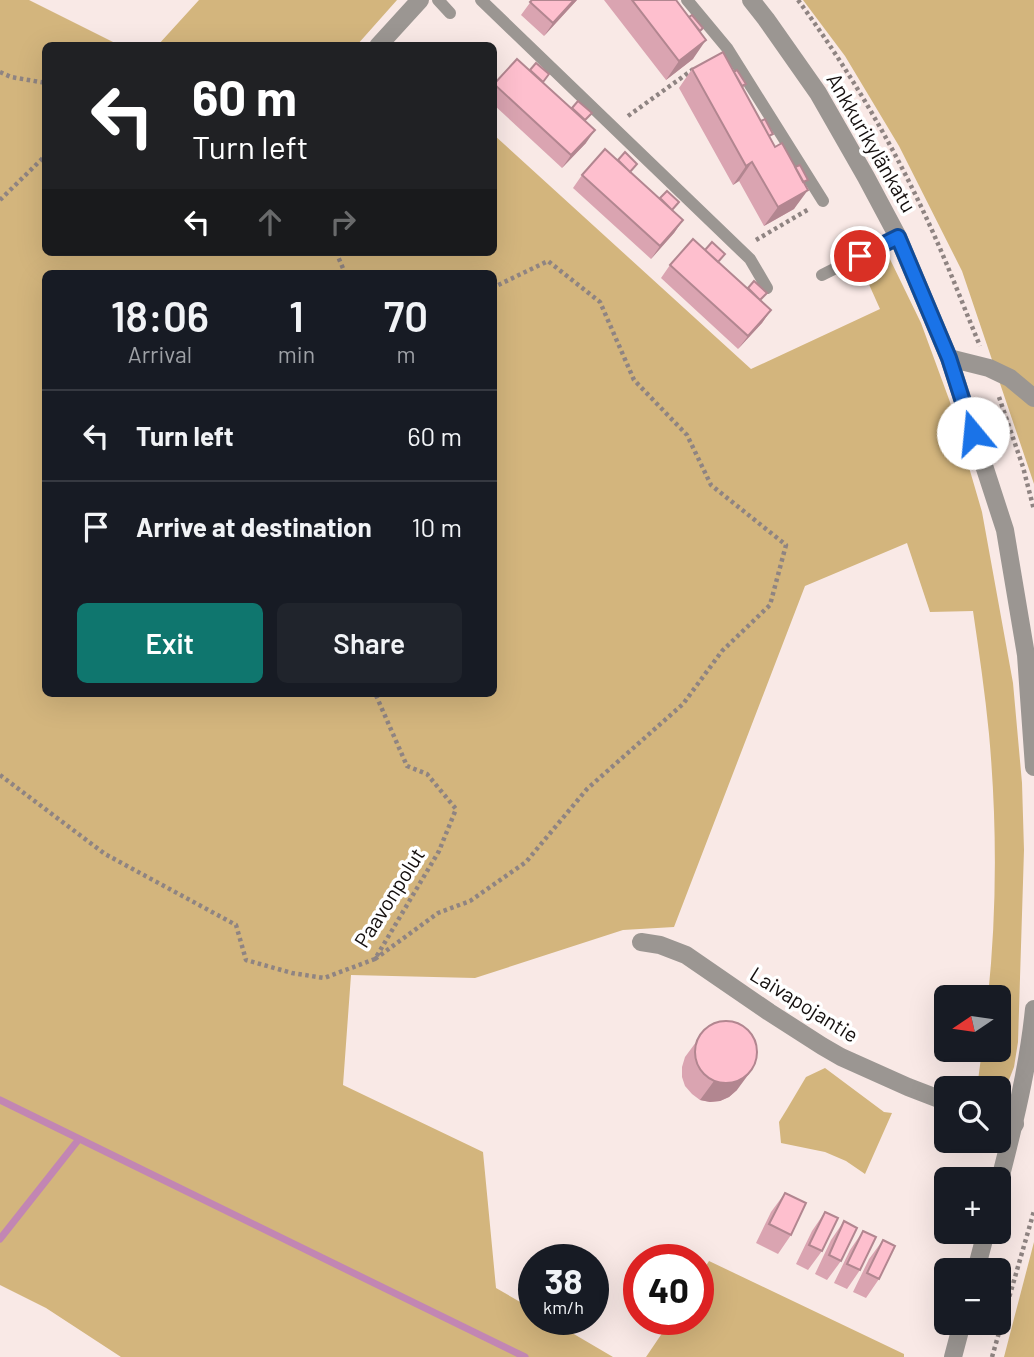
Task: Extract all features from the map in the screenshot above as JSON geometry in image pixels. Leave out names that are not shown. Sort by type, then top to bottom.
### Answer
[{"type":"street","points":[[382,42],[420,0]]},
{"type":"street","name":"Ankkurikylänkatu","points":[[751,0],[818,93],[866,177],[898,237],[949,358],[1005,530],[1026,655],[1034,767]]},
{"type":"street","points":[[949,358],[989,368],[1010,378],[1034,398]]},
{"type":"street","name":"Laivapojantie","points":[[641,942],[660,945],[687,955],[769,1013],[841,1057],[934,1097]]},
{"type":"street","points":[[1011,1109],[1030,1047],[1034,1009]]},
{"type":"street","points":[[953,1357],[959,1335]]},
{"type":"lane","points":[[438,0],[450,13]]},
{"type":"lane","points":[[481,0],[750,259],[767,288]]},
{"type":"lane","points":[[687,0],[727,48],[822,201]]},
{"type":"lane","points":[[822,275],[898,237]]},
{"type":"path","points":[[798,0],[865,100],[935,236],[989,368],[1023,467],[1034,510]]},
{"type":"path","points":[[614,127],[727,48]]},
{"type":"path","points":[[0,72],[11,77],[42,82]]},
{"type":"path","points":[[0,200],[42,159]]},
{"type":"path","points":[[375,959],[438,914],[470,901],[526,862],[587,789],[683,704],[722,651],[770,605],[786,545],[711,485],[687,435],[634,380],[600,302],[548,261],[497,286]]},
{"type":"path","name":"Paavonpolut","points":[[0,775],[105,854],[236,925],[246,960],[292,973],[324,978],[375,959],[439,851],[456,809],[427,774],[407,766],[377,697]]},
{"type":"path","points":[[992,1357],[1034,1211]]},
{"type":"shaded area","points":[[0,0],[29,0],[113,42],[42,42],[42,256],[497,256],[497,138],[751,369],[880,309],[859,262],[886,251],[921,323],[950,402],[982,512],[1013,683],[1022,783],[1024,850],[1018,1042],[1010,1076],[979,1076],[980,1062],[1012,1062],[1012,985],[989,985],[995,866],[992,767],[973,611],[930,612],[907,543],[805,586],[674,927],[623,930],[475,978],[351,975],[343,1085],[483,1152],[496,1288],[518,1301],[518,1335],[576,1335],[613,1357],[121,1357],[46,1308],[0,1285]]},
{"type":"shaded area","points":[[199,0],[397,0],[360,42],[161,42]]},
{"type":"shaded area","points":[[803,0],[1034,0],[1034,484],[962,271],[899,146],[845,56]]},
{"type":"shaded area","points":[[825,1068],[884,1112],[892,1113],[865,1174],[846,1161],[825,1152],[781,1143],[779,1122],[806,1077]]},
{"type":"shaded area","points":[[1034,1242],[1034,1357],[1004,1357]]},
{"type":"shaded area","points":[[714,1263],[904,1354],[904,1357],[646,1357],[661,1335],[714,1335]]},
{"type":"building","points":[[574,0],[553,23],[530,2]]},
{"type":"building","points":[[632,0],[676,0],[706,40],[679,61]]},
{"type":"building","points":[[692,15],[703,28],[700,31],[689,17]]},
{"type":"building","points":[[723,52],[775,147],[782,143],[808,190],[778,207],[752,162],[746,166],[692,69]]},
{"type":"building","points":[[517,59],[595,130],[571,155],[497,87],[497,81]]},
{"type":"building","points":[[536,63],[549,74],[543,82],[530,70]]},
{"type":"building","points":[[737,70],[746,84],[742,86],[734,72]]},
{"type":"building","points":[[578,101],[592,113],[585,120],[572,108]]},
{"type":"building","points":[[765,119],[773,134],[769,136],[761,121]]},
{"type":"building","points":[[605,149],[683,220],[660,246],[582,175]]},
{"type":"building","points":[[625,152],[637,164],[630,172],[618,160]]},
{"type":"building","points":[[800,165],[808,180],[803,182],[795,167]]},
{"type":"building","points":[[667,191],[679,202],[672,210],[660,198]]},
{"type":"building","points":[[693,239],[771,310],[748,336],[670,265]]},
{"type":"building","points":[[712,242],[725,254],[718,262],[705,250]]},
{"type":"building","points":[[754,281],[767,293],[760,300],[748,288]]},
{"type":"building","points":[[726,1021],[748,1030],[757,1052],[748,1074],[726,1083],[704,1074],[695,1052],[704,1030]]},
{"type":"building","points":[[785,1193],[806,1203],[791,1235],[769,1224]]},
{"type":"building","points":[[825,1212],[838,1218],[822,1251],[809,1245]]},
{"type":"building","points":[[844,1221],[857,1228],[841,1261],[829,1255]]},
{"type":"building","points":[[863,1231],[876,1237],[860,1270],[847,1264]]},
{"type":"building","points":[[883,1240],[895,1246],[879,1279],[867,1273]]},
{"type":"waterway","points":[[0,1100],[525,1357]]},
{"type":"waterway","points":[[0,1239],[79,1139]]},
{"type":"route","points":[[860,256],[898,237],[949,358],[973,433]]}]
